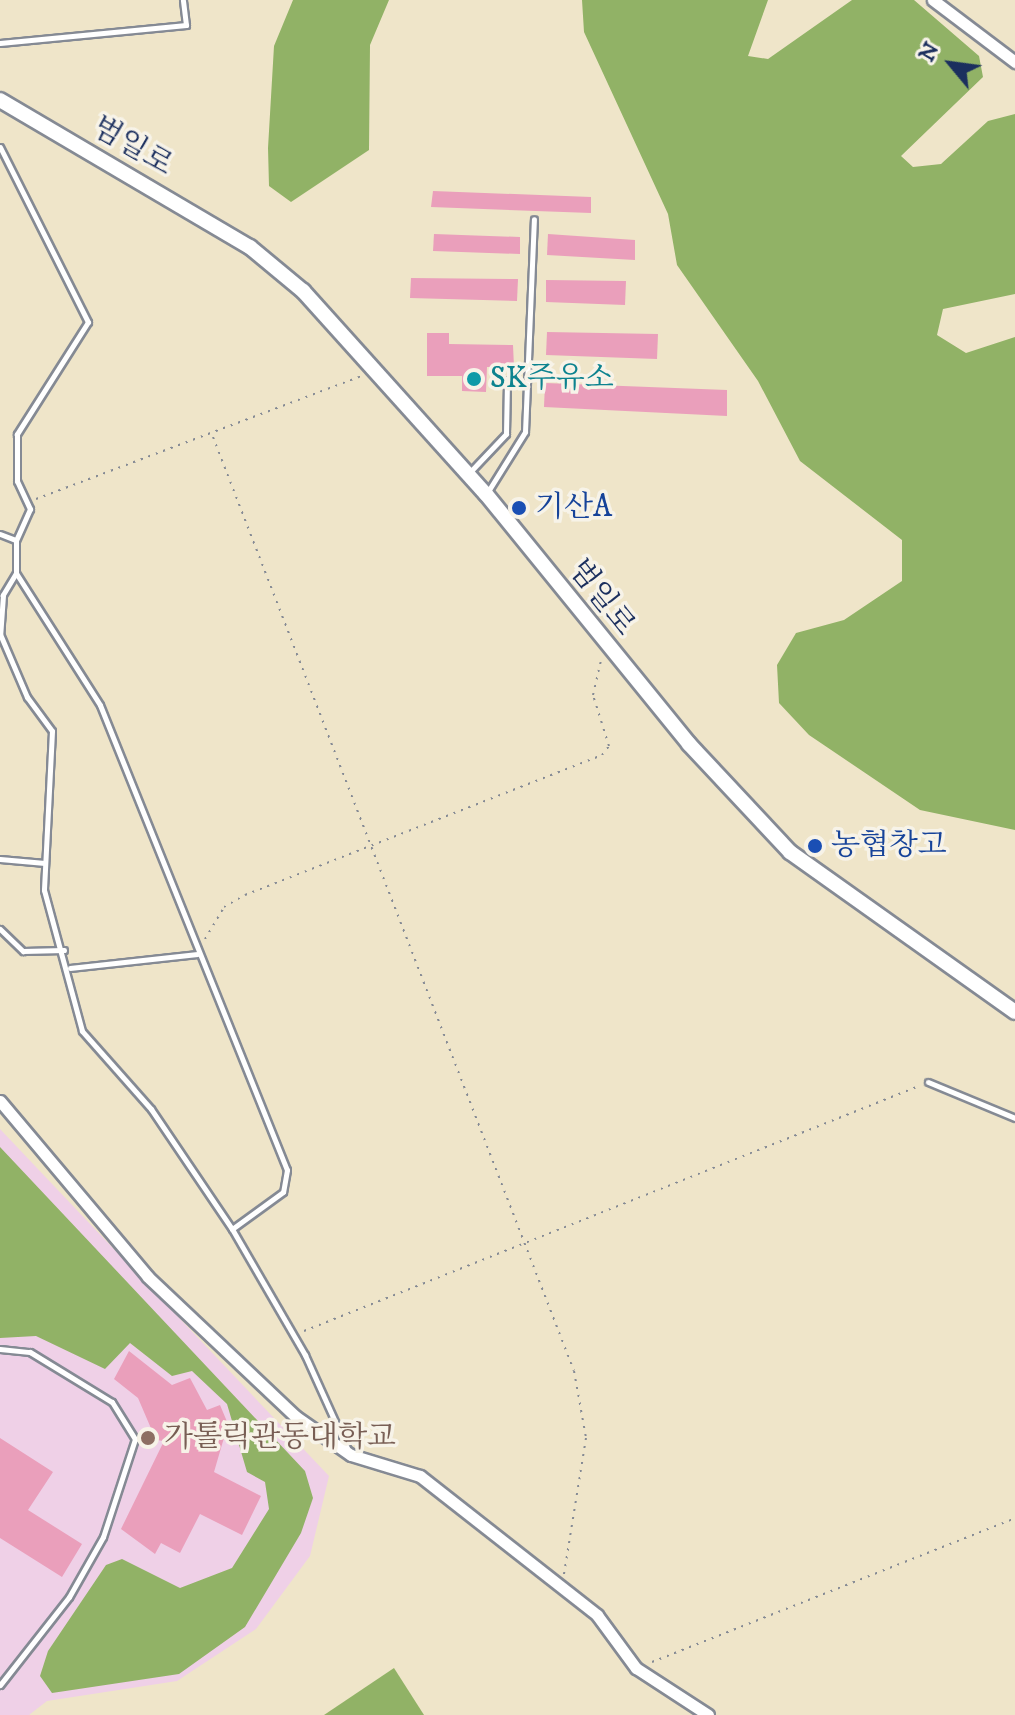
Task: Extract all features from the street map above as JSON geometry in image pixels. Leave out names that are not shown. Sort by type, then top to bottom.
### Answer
[{"type":"street","points":[[933,0],[1015,62]]},
{"type":"street","name":"범일로","points":[[0,101],[250,247],[313,301],[370,372],[469,474],[609,650],[790,852],[1015,1012]]},
{"type":"street","points":[[0,1101],[148,1277],[295,1416],[351,1455],[420,1476],[597,1615],[636,1668],[708,1715]]},
{"type":"lane","points":[[0,43],[186,25],[183,0]]},
{"type":"lane","points":[[0,147],[88,322],[17,434],[17,481],[30,509],[16,540],[16,573],[3,595],[0,634],[27,697],[52,731],[44,890],[70,968],[82,1031],[151,1109],[232,1229],[288,1337],[305,1355],[351,1455]]},
{"type":"lane","points":[[486,494],[525,432],[534,219]]},
{"type":"lane","points":[[469,474],[506,434],[507,380]]},
{"type":"lane","points":[[0,534],[16,540]]},
{"type":"lane","points":[[16,573],[100,705],[197,954],[287,1170],[283,1192],[232,1229]]},
{"type":"lane","points":[[0,859],[45,863]]},
{"type":"lane","points":[[0,929],[23,951],[64,950]]},
{"type":"lane","points":[[70,968],[197,954]]},
{"type":"lane","points":[[928,1082],[1015,1118]]},
{"type":"lane","points":[[0,1349],[30,1352],[112,1402],[135,1439],[103,1537],[69,1597],[0,1685]]},
{"type":"path","points":[[30,509],[53,487],[213,437],[370,372]]},
{"type":"path","points":[[213,437],[574,1371],[586,1438],[562,1586]]},
{"type":"path","points":[[197,954],[224,907],[370,844],[602,755],[609,746],[594,671],[609,650]]},
{"type":"path","points":[[288,1337],[928,1082]]},
{"type":"path","points":[[636,1668],[1015,1518]]},
{"type":"shaded area","name":"가톨릭관동대학교","points":[[0,1129],[329,1476],[310,1556],[256,1629],[177,1681],[47,1701],[29,1715],[0,1715]]},
{"type":"green space","points":[[293,0],[389,0],[370,45],[369,150],[291,202],[269,186],[268,148],[274,46]]},
{"type":"green space","points":[[582,0],[768,0],[748,56],[768,59],[852,0],[914,0],[979,56],[983,77],[901,156],[913,167],[941,164],[988,121],[1015,114],[1015,294],[943,309],[937,335],[966,353],[1015,337],[1015,830],[920,810],[809,735],[779,703],[777,665],[796,633],[844,620],[902,581],[902,540],[800,461],[758,381],[677,265],[668,214],[584,32]]},
{"type":"green space","points":[[0,1147],[305,1471],[313,1498],[301,1533],[245,1627],[179,1674],[52,1693],[40,1676],[48,1651],[106,1565],[122,1559],[180,1588],[232,1568],[269,1509],[265,1482],[247,1472],[227,1404],[192,1371],[172,1376],[130,1343],[105,1369],[36,1336],[0,1338]]},
{"type":"green space","points":[[394,1668],[424,1715],[324,1715]]},
{"type":"building","points":[[433,191],[591,197],[591,213],[431,207]]},
{"type":"building","points":[[434,234],[520,237],[520,254],[433,251]]},
{"type":"building","points":[[548,234],[635,240],[635,260],[547,255]]},
{"type":"building","points":[[411,278],[518,279],[517,301],[410,298]]},
{"type":"building","points":[[546,280],[626,281],[625,305],[546,302]]},
{"type":"building","points":[[547,332],[658,334],[657,359],[546,355]]},
{"type":"building","points":[[427,333],[449,333],[449,344],[513,345],[514,367],[487,367],[486,392],[462,391],[462,376],[427,376]]},
{"type":"building","points":[[545,383],[727,390],[727,416],[544,407]]},
{"type":"building","points":[[129,1351],[172,1385],[190,1378],[207,1410],[220,1405],[228,1424],[214,1472],[261,1496],[242,1535],[200,1514],[180,1553],[161,1543],[155,1554],[121,1529],[164,1441],[156,1440],[138,1398],[114,1379]]},
{"type":"building","points":[[0,1438],[53,1472],[28,1510],[82,1544],[62,1577],[0,1538]]},
{"type":"place","name":"SK주유소","points":[[474,379]]},
{"type":"place","name":"기산A","points":[[519,508]]},
{"type":"place","name":"농협창고","points":[[815,846]]},
{"type":"place","name":"가톨릭관동대학교","points":[[148,1438]]}]
